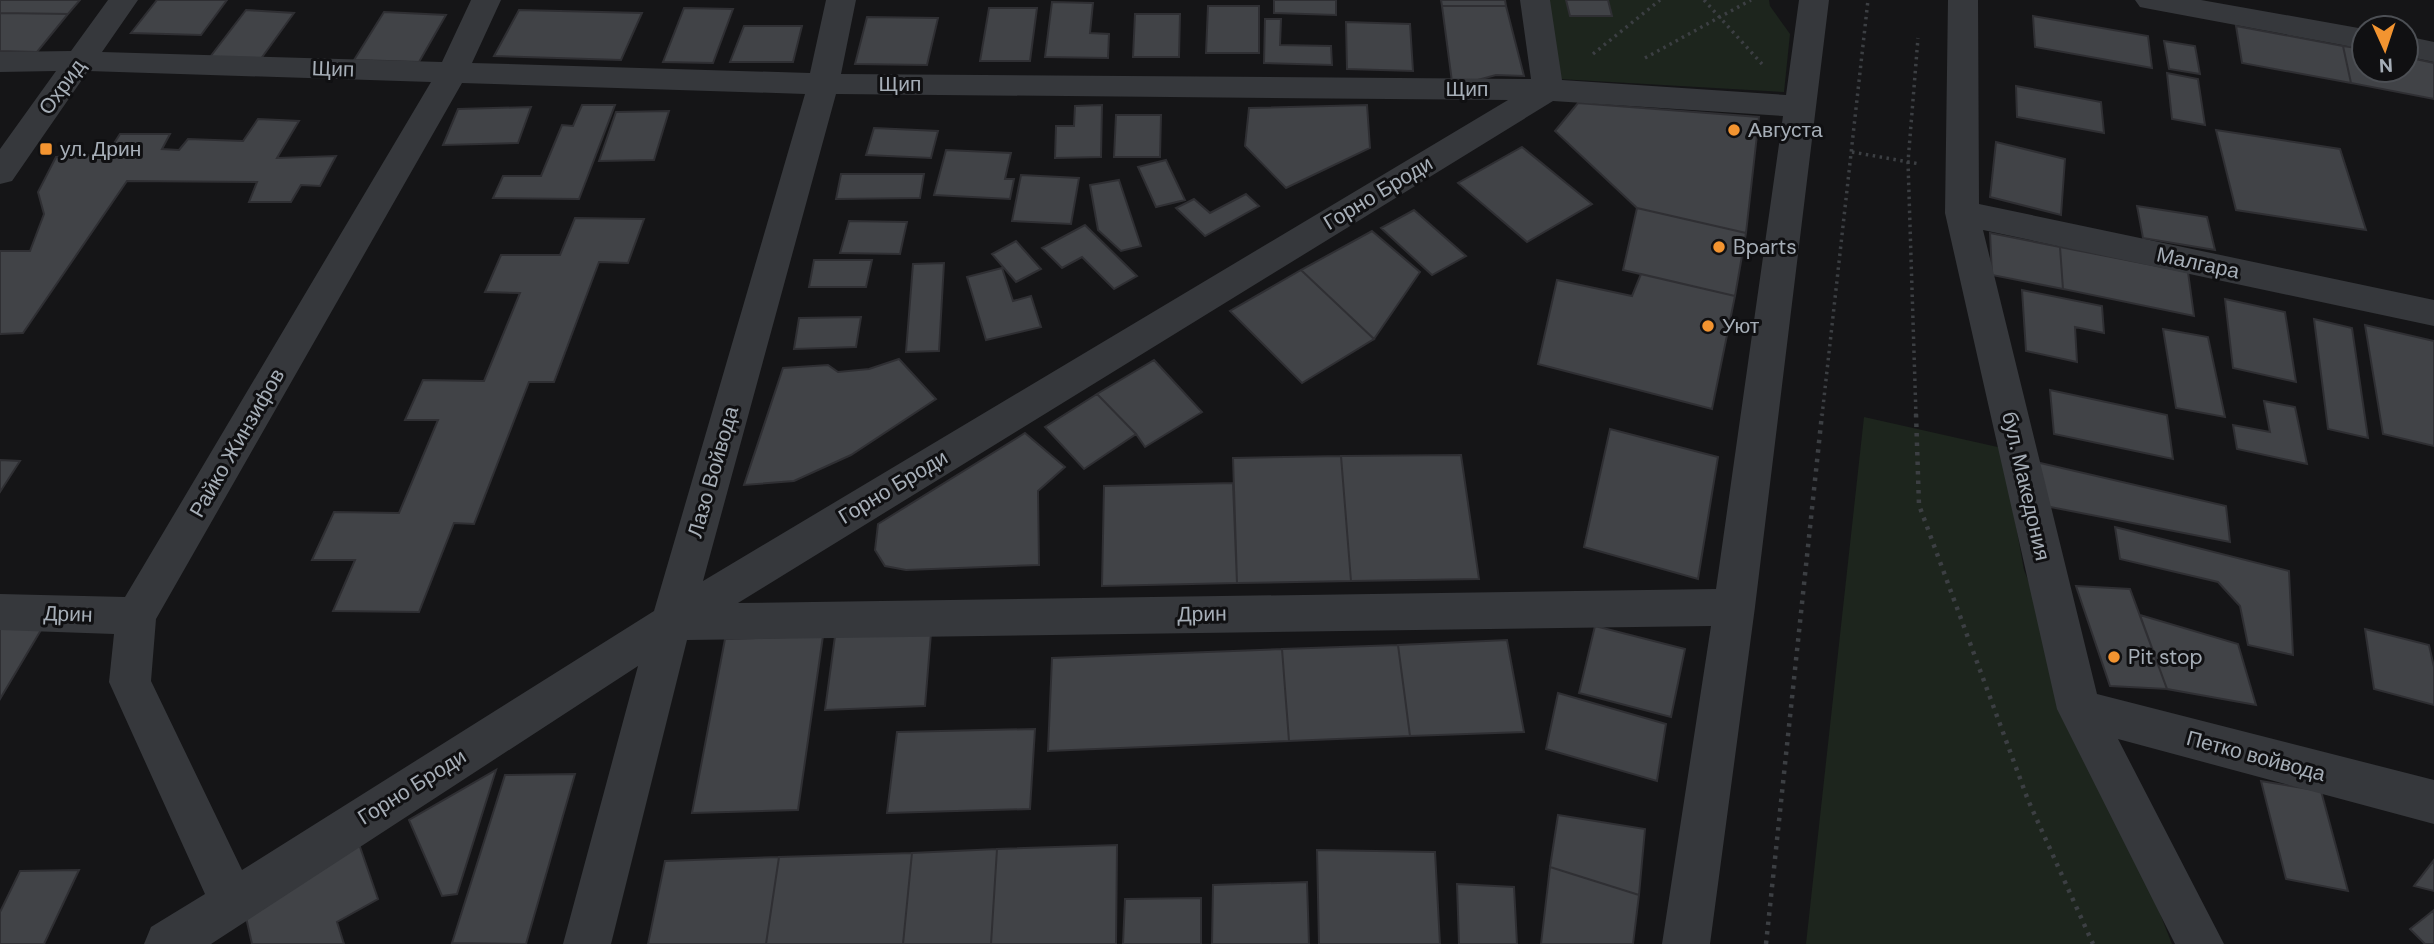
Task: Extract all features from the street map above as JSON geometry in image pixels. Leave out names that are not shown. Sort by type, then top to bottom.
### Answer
[{"type":"street","name":"Охрид","points":[[0,173],[123,0]]},
{"type":"street","name":"Райко Жинзифов","points":[[232,901],[130,682],[136,616],[452,73],[486,0]]},
{"type":"street","name":"Лазо Войвода","points":[[587,944],[671,622],[824,84],[841,0]]},
{"type":"street","points":[[1535,0],[1566,91]]},
{"type":"street","points":[[1686,944],[1734,607],[1814,0]]},
{"type":"street","name":"бул. Македония","points":[[1963,0],[1962,213],[2079,709],[2200,944]]},
{"type":"street","points":[[2150,0],[2350,36]]},
{"type":"street","name":"Щип","points":[[0,62],[81,61],[824,84],[1566,91],[1800,106]]},
{"type":"street","name":"Горно Броди","points":[[168,944],[671,622],[1566,91]]},
{"type":"street","name":"Малгара","points":[[1962,213],[2434,313]]},
{"type":"street","name":"Дрин","points":[[671,622],[1734,607]]},
{"type":"street","name":"Дрин","points":[[0,612],[136,616]]},
{"type":"street","name":"Петко войвода","points":[[2079,709],[2434,803]]},
{"type":"path","points":[[1566,91],[1660,0]]},
{"type":"path","points":[[1704,0],[1800,106]]},
{"type":"path","points":[[1566,91],[1751,0]]},
{"type":"path","points":[[1766,944],[1766,922],[1868,0]]},
{"type":"path","points":[[1919,25],[1908,162],[1919,505],[2028,800],[2093,944]]},
{"type":"path","points":[[1852,152],[1962,172]]},
{"type":"shaded area","points":[[1547,0],[1769,0],[1770,6],[1790,34],[1784,92],[1559,79]]},
{"type":"shaded area","points":[[1864,417],[2002,448],[2024,570],[2172,944],[1806,944]]},
{"type":"building","points":[[0,0],[80,0],[68,14],[0,13]]},
{"type":"building","points":[[157,0],[227,0],[201,35],[131,33]]},
{"type":"building","points":[[1274,0],[1336,0],[1336,15],[1274,13]]},
{"type":"building","points":[[1441,0],[1505,0],[1506,6],[1442,6]]},
{"type":"building","points":[[1566,0],[1608,0],[1612,16],[1570,16]]},
{"type":"building","points":[[1052,2],[1093,3],[1090,33],[1109,34],[1108,58],[1045,57]]},
{"type":"building","points":[[1208,6],[1259,6],[1259,53],[1206,53]]},
{"type":"building","points":[[1442,6],[1506,6],[1524,76],[1496,75],[1474,81],[1452,82]]},
{"type":"building","points":[[684,8],[733,9],[713,63],[663,62]]},
{"type":"building","points":[[989,8],[1037,8],[1030,61],[980,61]]},
{"type":"building","points":[[246,10],[294,13],[260,60],[210,57]]},
{"type":"building","points":[[519,10],[642,13],[621,60],[494,56]]},
{"type":"building","points":[[384,12],[446,15],[419,62],[354,60]]},
{"type":"building","points":[[0,13],[68,14],[37,52],[0,51]]},
{"type":"building","points":[[1135,14],[1180,14],[1179,57],[1133,57]]},
{"type":"building","points":[[2033,16],[2148,36],[2152,68],[2035,47]]},
{"type":"building","points":[[867,17],[938,18],[927,65],[855,64]]},
{"type":"building","points":[[1265,19],[1281,19],[1280,45],[1331,46],[1332,65],[1264,63]]},
{"type":"building","points":[[1346,22],[1410,24],[1413,71],[1347,69]]},
{"type":"building","points":[[744,26],[802,26],[793,62],[730,62]]},
{"type":"building","points":[[2236,26],[2343,46],[2350,83],[2242,63]]},
{"type":"building","points":[[2164,41],[2195,46],[2200,74],[2169,69]]},
{"type":"building","points":[[2343,46],[2350,47],[2350,78]]},
{"type":"building","points":[[2420,60],[2434,63],[2434,99],[2356,84],[2420,84]]},
{"type":"building","points":[[2167,73],[2198,79],[2205,125],[2172,119]]},
{"type":"building","points":[[2016,86],[2101,102],[2104,133],[2017,117]]},
{"type":"building","points":[[1578,103],[1759,117],[1746,233],[1637,208],[1555,131]]},
{"type":"building","points":[[582,105],[615,105],[579,199],[493,198],[503,176],[541,176],[562,125],[573,126]]},
{"type":"building","points":[[1102,105],[1101,157],[1055,158],[1056,126],[1074,126],[1075,106]]},
{"type":"building","points":[[1367,105],[1370,148],[1286,188],[1245,146],[1249,108]]},
{"type":"building","points":[[531,107],[518,143],[443,145],[458,109]]},
{"type":"building","points":[[669,111],[654,160],[599,161],[616,112]]},
{"type":"building","points":[[1116,115],[1161,115],[1160,157],[1114,157]]},
{"type":"building","points":[[258,119],[299,121],[277,158],[336,156],[320,186],[301,185],[291,202],[249,202],[257,182],[127,181],[23,333],[0,334],[0,251],[30,251],[44,214],[38,192],[56,157],[107,154],[120,134],[170,134],[162,149],[179,150],[188,139],[243,141]]},
{"type":"building","points":[[874,128],[938,131],[931,158],[866,155]]},
{"type":"building","points":[[2216,130],[2340,149],[2366,230],[2236,210]]},
{"type":"building","points":[[1996,142],[2065,159],[2061,215],[1990,197]]},
{"type":"building","points":[[1522,147],[1592,204],[1527,242],[1458,183]]},
{"type":"building","points":[[946,150],[1011,153],[1005,179],[1014,179],[1010,199],[934,195]]},
{"type":"building","points":[[1166,160],[1185,200],[1156,207],[1138,167]]},
{"type":"building","points":[[841,174],[924,174],[920,198],[836,199]]},
{"type":"building","points":[[1021,175],[1079,178],[1071,224],[1012,221]]},
{"type":"building","points":[[1119,180],[1141,246],[1121,251],[1098,230],[1090,185]]},
{"type":"building","points":[[1246,194],[1259,206],[1205,236],[1176,208],[1194,199],[1210,213]]},
{"type":"building","points":[[2137,206],[2207,217],[2215,250],[2143,238]]},
{"type":"building","points":[[1637,208],[1746,233],[1735,296],[1623,270]]},
{"type":"building","points":[[1414,210],[1466,256],[1432,275],[1381,228]]},
{"type":"building","points":[[575,218],[644,219],[628,263],[599,262],[554,382],[529,382],[474,524],[454,523],[419,612],[333,611],[355,560],[312,560],[334,512],[399,513],[438,420],[405,420],[423,380],[484,381],[520,293],[485,292],[501,255],[560,255]]},
{"type":"building","points":[[849,221],[907,222],[900,254],[840,253]]},
{"type":"building","points":[[1085,225],[1137,276],[1114,289],[1082,257],[1062,268],[1042,248]]},
{"type":"building","points":[[1372,231],[1420,272],[1374,339],[1301,270]]},
{"type":"building","points":[[1990,233],[2060,247],[2063,289],[1992,275]]},
{"type":"building","points":[[1016,241],[1041,269],[1016,282],[992,254]]},
{"type":"building","points":[[2060,247],[2188,272],[2194,316],[2063,289]]},
{"type":"building","points":[[814,260],[872,260],[866,287],[809,287]]},
{"type":"building","points":[[944,263],[939,351],[906,352],[913,264]]},
{"type":"building","points":[[1002,268],[1013,301],[1031,296],[1041,327],[986,340],[967,277]]},
{"type":"building","points":[[1301,270],[1374,339],[1302,383],[1230,311]]},
{"type":"building","points":[[1641,274],[1735,296],[1712,409],[1538,364],[1557,280],[1632,296]]},
{"type":"building","points":[[2022,290],[2102,306],[2104,333],[2075,327],[2077,362],[2026,351]]},
{"type":"building","points":[[2225,299],[2285,312],[2296,382],[2233,368]]},
{"type":"building","points":[[861,317],[856,347],[794,349],[799,318]]},
{"type":"building","points":[[2314,319],[2352,328],[2368,438],[2328,429]]},
{"type":"building","points":[[2365,325],[2434,341],[2434,446],[2383,434]]},
{"type":"building","points":[[2163,329],[2208,337],[2225,417],[2176,408]]},
{"type":"building","points":[[899,359],[936,399],[851,455],[794,481],[744,485],[783,368],[828,365],[838,372],[869,369]]},
{"type":"building","points":[[1154,360],[1202,412],[1145,447],[1097,394]]},
{"type":"building","points":[[2050,390],[2167,415],[2173,459],[2054,434]]},
{"type":"building","points":[[1097,394],[1136,434],[1084,469],[1045,427]]},
{"type":"building","points":[[2264,401],[2295,407],[2307,464],[2237,449],[2233,425],[2270,432]]},
{"type":"building","points":[[1610,429],[1718,457],[1698,579],[1584,547]]},
{"type":"building","points":[[1025,433],[1065,467],[1038,491],[1039,565],[906,570],[885,566],[875,550],[878,524]]},
{"type":"building","points":[[1461,455],[1479,579],[1351,581],[1341,456]]},
{"type":"building","points":[[1341,456],[1351,581],[1237,583],[1233,458]]},
{"type":"building","points":[[0,460],[20,461],[0,492]]},
{"type":"building","points":[[2036,462],[2226,506],[2230,542],[2040,505]]},
{"type":"building","points":[[1233,483],[1237,583],[1102,586],[1104,486]]},
{"type":"building","points":[[2115,527],[2289,571],[2293,655],[2248,645],[2240,606],[2218,582],[2120,559]]},
{"type":"building","points":[[2076,586],[2130,589],[2167,689],[2110,686]]},
{"type":"building","points":[[2140,615],[2238,644],[2256,705],[2167,689]]},
{"type":"building","points":[[0,623],[44,625],[0,699]]},
{"type":"building","points":[[1595,626],[1685,649],[1671,717],[1579,693]]},
{"type":"building","points":[[2365,629],[2429,645],[2434,667],[2434,705],[2374,689]]},
{"type":"building","points":[[931,633],[925,706],[825,710],[835,636]]},
{"type":"building","points":[[823,636],[798,810],[692,813],[725,639]]},
{"type":"building","points":[[1507,640],[1524,732],[1410,736],[1398,645]]},
{"type":"building","points":[[1398,645],[1410,736],[1289,741],[1282,649]]},
{"type":"building","points":[[1282,649],[1289,741],[1048,751],[1052,658]]},
{"type":"building","points":[[1558,693],[1666,724],[1657,781],[1546,749]]},
{"type":"building","points":[[1035,729],[1030,809],[887,813],[897,732]]},
{"type":"building","points":[[496,770],[457,894],[442,896],[409,820]]},
{"type":"building","points":[[575,774],[526,944],[452,943],[505,775]]},
{"type":"building","points":[[2261,781],[2321,791],[2348,891],[2286,879]]},
{"type":"building","points":[[1558,815],[1645,829],[1639,895],[1550,867]]},
{"type":"building","points":[[359,844],[378,899],[337,922],[344,944],[252,944],[245,913]]},
{"type":"building","points":[[1117,845],[1116,944],[991,944],[997,849]]},
{"type":"building","points":[[997,849],[991,944],[903,944],[912,853]]},
{"type":"building","points":[[1317,850],[1435,852],[1440,944],[1319,944]]},
{"type":"building","points":[[912,853],[903,944],[766,944],[779,857]]},
{"type":"building","points":[[779,857],[766,944],[648,944],[665,861]]},
{"type":"building","points":[[2434,860],[2434,891],[2414,886]]},
{"type":"building","points":[[1550,867],[1639,895],[1633,944],[1541,944]]},
{"type":"building","points":[[79,870],[44,944],[0,944],[0,912],[20,871]]},
{"type":"building","points":[[1307,882],[1309,944],[1212,944],[1213,885]]},
{"type":"building","points":[[1457,884],[1514,887],[1517,944],[1459,944]]},
{"type":"building","points":[[1201,898],[1201,944],[1123,944],[1125,899]]},
{"type":"building","points":[[2434,910],[2434,944],[2425,944],[2410,929]]},
{"type":"place","name":"Августа","points":[[1734,130]]},
{"type":"place","name":"ул. Дрин","points":[[46,149]]},
{"type":"place","name":"Bparts","points":[[1719,247]]},
{"type":"place","name":"Уют","points":[[1708,326]]},
{"type":"place","name":"Pit stop","points":[[2114,657]]}]
